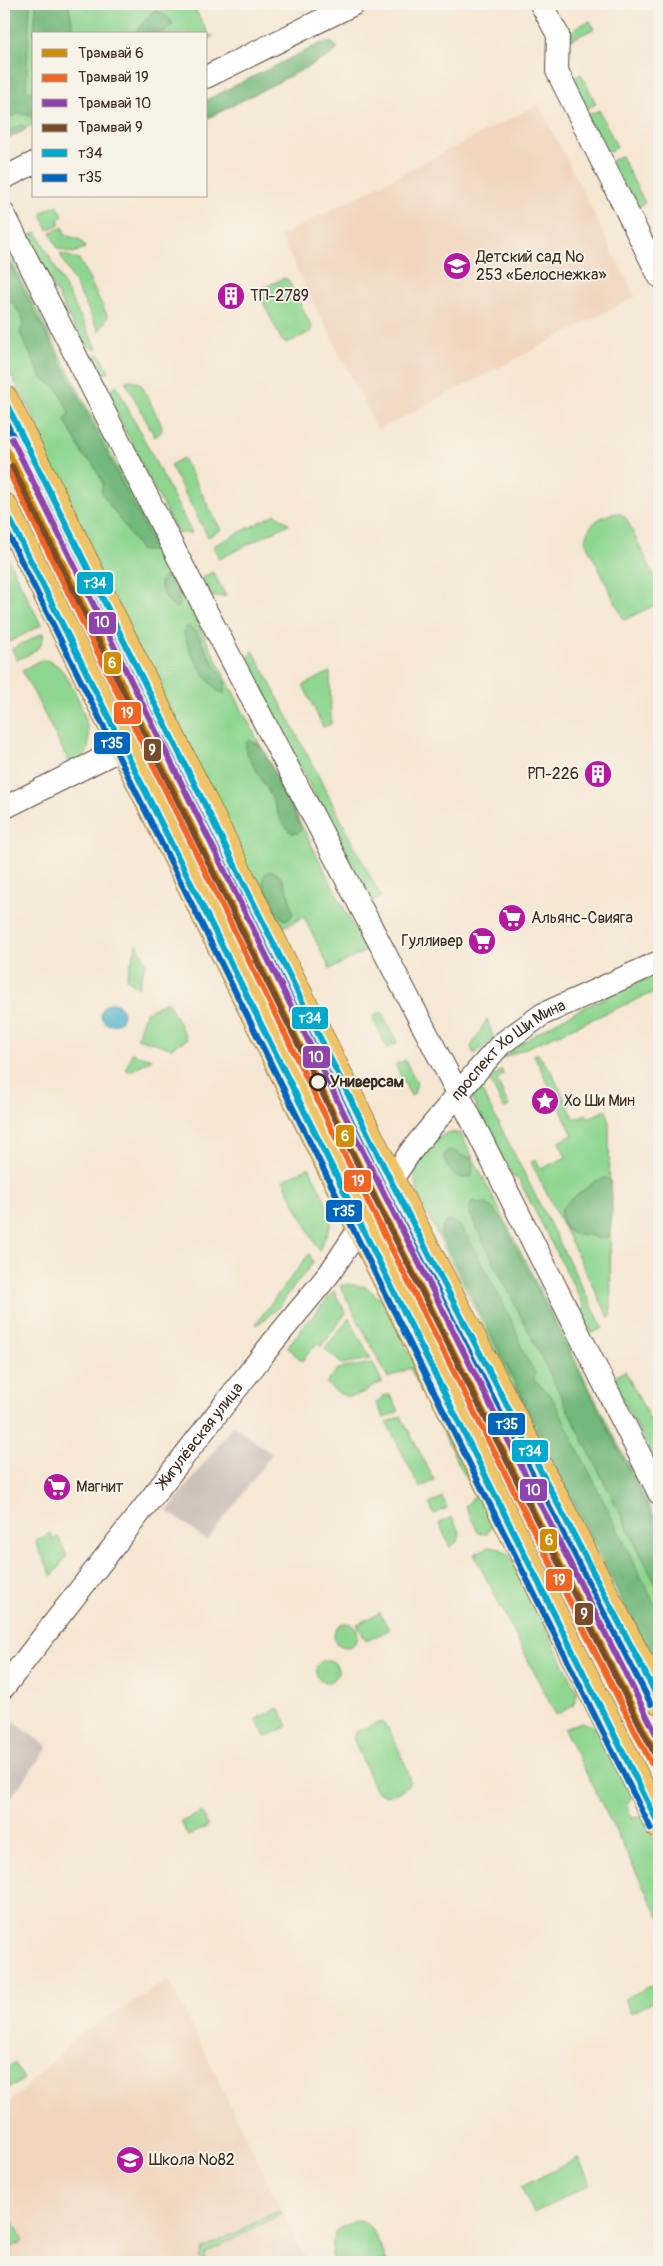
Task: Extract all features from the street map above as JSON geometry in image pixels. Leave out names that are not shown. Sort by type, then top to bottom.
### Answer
[{"type":"main road","points":[[4,399],[391,1181],[659,1700]]},
{"type":"main road","points":[[4,507],[659,1825]]},
{"type":"street","points":[[208,76],[354,4]]},
{"type":"street","points":[[541,4],[558,35],[557,71],[659,276]]},
{"type":"street","points":[[4,178],[32,164]]},
{"type":"street","points":[[4,214],[178,557],[458,1093],[659,1493]]},
{"type":"street","points":[[4,808],[123,748]]},
{"type":"street","name":"проспект Хо Ши Мина","points":[[391,1181],[411,1151],[501,1044],[543,1014],[659,962]]},
{"type":"street","name":"Жигулёвская улица","points":[[4,1687],[257,1362],[329,1274],[391,1181]]},
{"type":"shaded area","name":"Детский сад № 253 «Белоснежка»","points":[[539,104],[635,297],[378,430],[280,236]]},
{"type":"shaded area","points":[[233,1425],[272,1454],[207,1541],[168,1511]]},
{"type":"shaded area","points":[[9,1718],[48,1747],[4,1807],[4,1725]]},
{"type":"shaded area","name":"Школа №82","points":[[169,1980],[307,2262],[4,2262],[4,2108],[82,2033]]},
{"type":"green space","points":[[4,4],[192,4],[208,32],[32,32],[32,125],[4,139]]},
{"type":"green space","points":[[4,4],[30,4],[26,89],[32,93],[32,116],[20,113],[4,119]]},
{"type":"green space","points":[[36,4],[68,4],[75,32],[34,32]]},
{"type":"green space","points":[[154,10],[160,12],[173,25],[164,32],[138,32],[137,30]]},
{"type":"green space","points":[[590,21],[594,29],[570,40],[571,33],[574,30]]},
{"type":"green space","points":[[332,42],[338,48],[333,54],[208,118],[208,99],[321,43]]},
{"type":"green space","points":[[581,74],[596,104],[583,110],[569,81]]},
{"type":"green space","points":[[599,110],[617,147],[606,153],[586,116]]},
{"type":"green space","points":[[21,125],[26,127],[25,130],[4,141],[4,133]]},
{"type":"green space","points":[[621,156],[645,203],[633,209],[609,162]]},
{"type":"green space","points":[[57,205],[63,216],[58,219],[60,224],[48,230],[42,217],[43,212]]},
{"type":"green space","points":[[63,227],[65,235],[81,240],[85,248],[73,253],[58,249],[50,233]]},
{"type":"green space","points":[[37,232],[97,349],[84,346],[28,237]]},
{"type":"green space","points":[[4,246],[366,951],[330,969],[304,917],[276,931],[38,445],[35,420],[4,362]]},
{"type":"green space","points":[[60,254],[79,259],[108,317],[99,331]]},
{"type":"green space","points":[[4,264],[12,267],[157,551],[141,551],[101,492],[103,483],[92,462],[84,457],[65,420],[69,412],[57,388],[41,377],[20,333],[24,322],[13,303],[4,298]]},
{"type":"green space","points":[[284,278],[288,280],[312,327],[310,332],[287,343],[282,341],[259,294],[261,289]]},
{"type":"green space","points":[[87,354],[100,355],[109,373],[97,373]]},
{"type":"green space","points":[[133,380],[141,384],[161,424],[162,431],[155,437],[125,381]]},
{"type":"green space","points":[[116,385],[192,533],[177,533],[107,395]]},
{"type":"green space","points":[[183,458],[221,530],[208,537],[170,465]]},
{"type":"green space","points":[[619,513],[626,518],[657,582],[659,582],[659,603],[624,620],[585,541],[586,535],[596,521],[607,515]]},
{"type":"green space","points":[[276,514],[289,524],[219,559],[213,546]]},
{"type":"green space","points":[[4,551],[41,625],[8,643],[4,634]]},
{"type":"green space","points":[[213,572],[226,596],[212,597],[202,577]]},
{"type":"green space","points":[[164,577],[169,577],[177,590],[179,606],[175,608],[167,600],[161,589],[160,582]]},
{"type":"green space","points":[[189,626],[198,634],[206,651],[225,681],[225,693],[218,692],[193,657],[184,633],[185,628]]},
{"type":"green space","points":[[43,633],[43,639],[39,647],[17,660],[12,649]]},
{"type":"green space","points":[[253,650],[381,897],[370,902],[246,662]]},
{"type":"green space","points":[[41,660],[55,664],[65,674],[77,697],[87,725],[88,749],[83,758],[71,766],[22,670]]},
{"type":"green space","points":[[330,672],[331,724],[323,727],[303,685]]},
{"type":"green space","points":[[249,740],[258,744],[264,751],[299,824],[301,830],[298,833],[291,833],[281,821],[270,794],[246,752],[246,743]]},
{"type":"green space","points":[[273,871],[281,878],[287,889],[293,913],[290,918],[285,920],[273,907],[264,885],[263,879],[266,873]]},
{"type":"green space","points":[[137,944],[146,962],[138,988],[126,978]]},
{"type":"green space","points":[[659,973],[659,990],[501,1059],[519,1045],[557,1022],[597,1001]]},
{"type":"green space","points":[[167,1001],[187,1039],[171,1048],[137,1038],[145,1013]]},
{"type":"green space","points":[[382,1012],[397,1043],[387,1048],[372,1017]]},
{"type":"green space","points":[[487,1019],[494,1039],[474,1054],[471,1047]]},
{"type":"green space","points":[[132,1053],[152,1059],[129,1072],[126,1069]]},
{"type":"green space","points":[[537,1053],[551,1071],[574,1119],[586,1114],[588,1118],[606,1110],[609,1119],[611,1317],[609,1318],[531,1162],[536,1159],[541,1169],[566,1157],[559,1142],[573,1135],[534,1055]]},
{"type":"green space","points":[[405,1060],[417,1083],[414,1094],[411,1096],[395,1065]]},
{"type":"green space","points":[[501,1069],[503,1074],[497,1081],[509,1106],[504,1109],[490,1081]]},
{"type":"green space","points":[[478,1083],[603,1328],[592,1333],[582,1314],[584,1306],[519,1180],[510,1174],[471,1097]]},
{"type":"green space","points":[[451,1132],[461,1134],[659,1525],[659,1678],[419,1197],[415,1173],[420,1160],[433,1143]]},
{"type":"green space","points":[[455,1151],[462,1156],[473,1158],[472,1176],[462,1178],[450,1171],[444,1158],[445,1152]]},
{"type":"green space","points":[[309,1167],[331,1212],[331,1224],[319,1251],[283,1180]]},
{"type":"green space","points":[[605,1178],[610,1180],[612,1192],[612,1218],[608,1237],[599,1239],[589,1235],[572,1234],[565,1228],[560,1215],[562,1208],[596,1181]]},
{"type":"green space","points":[[472,1201],[489,1205],[501,1218],[659,1529],[659,1591],[475,1225],[468,1210]]},
{"type":"green space","points":[[452,1221],[460,1226],[471,1243],[513,1323],[524,1355],[535,1372],[534,1380],[552,1397],[658,1611],[659,1655],[648,1650],[440,1232],[446,1222]]},
{"type":"green space","points":[[309,1254],[313,1262],[277,1309],[257,1325],[256,1323]]},
{"type":"green space","points":[[347,1284],[366,1287],[383,1301],[494,1521],[487,1534],[478,1532],[465,1506],[475,1496],[410,1368],[388,1378],[340,1286]]},
{"type":"green space","points":[[334,1291],[346,1313],[321,1347],[317,1343],[302,1361],[287,1347]]},
{"type":"green space","points":[[349,1318],[371,1359],[342,1364],[325,1349]]},
{"type":"green space","points":[[373,1363],[382,1382],[359,1394],[348,1396],[342,1394],[326,1383],[338,1369]]},
{"type":"green space","points":[[625,1371],[659,1437],[659,1462],[656,1464],[612,1378]]},
{"type":"green space","points":[[390,1395],[399,1411],[384,1418],[376,1403],[383,1396]]},
{"type":"green space","points":[[401,1416],[434,1480],[420,1488],[387,1423]]},
{"type":"green space","points":[[442,1497],[447,1508],[434,1514],[429,1504]]},
{"type":"green space","points":[[452,1517],[460,1534],[458,1541],[450,1547],[439,1523]]},
{"type":"green space","points":[[50,1533],[53,1540],[58,1537],[67,1556],[52,1576],[35,1541]]},
{"type":"green space","points":[[489,1547],[501,1549],[510,1556],[577,1691],[574,1705],[556,1715],[474,1554]]},
{"type":"green space","points":[[380,1613],[389,1630],[366,1641],[357,1624]]},
{"type":"green space","points":[[346,1623],[354,1627],[358,1635],[354,1643],[346,1647],[338,1643],[334,1635],[338,1627]]},
{"type":"green space","points":[[323,1660],[331,1660],[338,1667],[338,1675],[331,1682],[323,1682],[316,1675],[316,1667]]},
{"type":"green space","points":[[279,1708],[288,1726],[265,1737],[256,1719]]},
{"type":"green space","points":[[581,1722],[596,1727],[633,1796],[626,1805],[632,1818],[643,1817],[659,1849],[659,1917],[564,1729]]},
{"type":"green space","points":[[377,1723],[383,1723],[389,1729],[409,1779],[409,1784],[405,1789],[385,1796],[375,1790],[353,1738],[356,1732]]},
{"type":"green space","points":[[202,1812],[208,1826],[188,1836],[181,1822]]},
{"type":"green space","points":[[659,1982],[659,2001],[655,2001],[631,2013],[624,1999]]},
{"type":"green space","points":[[15,2063],[24,2080],[4,2090],[4,2069]]},
{"type":"green space","points":[[578,2158],[591,2184],[534,2213],[521,2187]]},
{"type":"green space","points":[[4,2201],[23,2241],[4,2251]]},
{"type":"green space","points":[[279,2210],[282,2214],[206,2253],[205,2258],[207,2262],[202,2262],[200,2258],[203,2249]]},
{"type":"green space","points":[[358,2220],[364,2222],[373,2231],[387,2262],[331,2262],[334,2233],[340,2228]]},
{"type":"water","points":[[112,1003],[120,1006],[123,1014],[120,1022],[112,1025],[104,1022],[101,1014],[104,1006]]},
{"type":"tram line","name":"10","points":[[12,439],[356,1138],[659,1740]]},
{"type":"tram line","name":"6","points":[[4,443],[348,1142],[659,1759]]},
{"type":"tram line","name":"19","points":[[4,462],[340,1146],[651,1763]]},
{"type":"tram line","name":"9","points":[[12,466],[347,1143],[659,1763]]},
{"type":"transit line","name":"т34","points":[[4,399],[391,1181],[659,1700]]},
{"type":"transit line","name":"т35","points":[[4,418],[383,1185],[651,1704]]},
{"type":"transit line","name":"т34","points":[[4,507],[659,1825]]},
{"type":"transit line","name":"т35","points":[[4,526],[651,1829]]},
{"type":"place","name":"Детский сад № 253 «Белоснежка»","points":[[457,266]]},
{"type":"place","name":"ТП-2789","points":[[231,296]]},
{"type":"place","name":"РП-226","points":[[598,774]]},
{"type":"place","name":"Альянс-Свияга","points":[[512,918]]},
{"type":"place","name":"Гулливер","points":[[482,941]]},
{"type":"place","name":"Универсам","points":[[318,1082]]},
{"type":"place","name":"Хо Ши Мин","points":[[545,1101]]},
{"type":"place","name":"Магнит","points":[[57,1487]]},
{"type":"place","name":"Школа №82","points":[[130,2160]]}]
